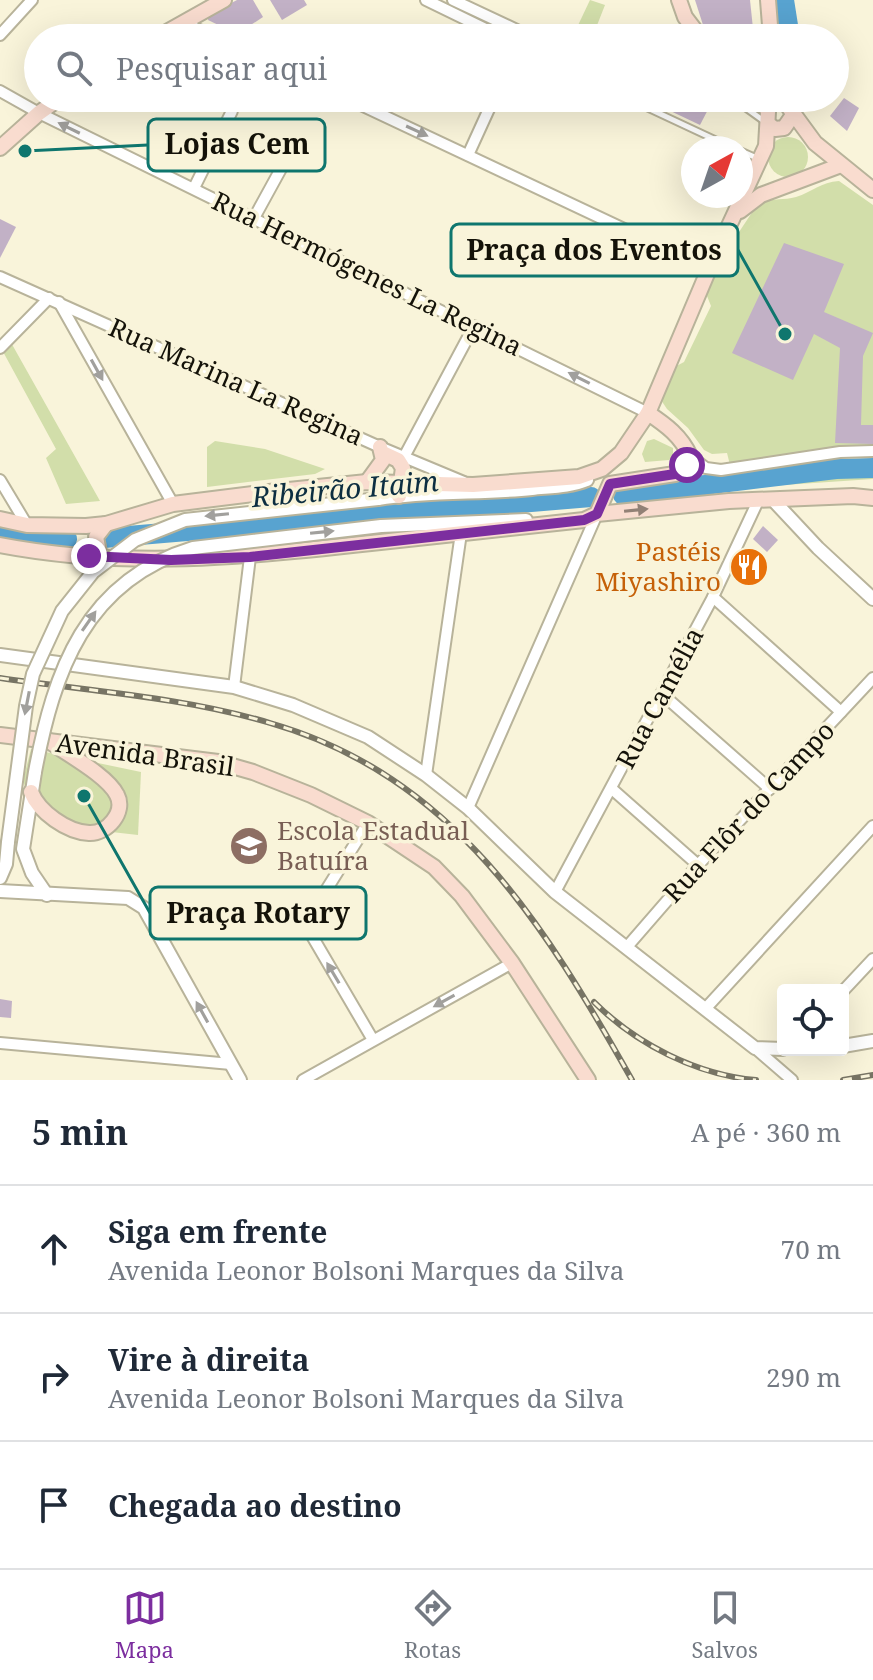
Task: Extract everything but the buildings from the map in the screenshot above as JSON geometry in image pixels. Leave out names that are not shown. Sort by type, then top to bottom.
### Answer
[{"type":"main road","points":[[184,23],[224,0]]},
{"type":"main road","points":[[679,0],[690,24]]},
{"type":"main road","points":[[768,0],[770,24]]},
{"type":"main road","points":[[0,519],[27,525],[70,527],[106,524],[173,504],[367,482],[401,489],[459,488],[579,477],[602,469],[621,453],[648,413],[763,152],[768,112]]},
{"type":"main road","points":[[791,112],[841,165],[873,190]]},
{"type":"main road","points":[[0,148],[39,113]]},
{"type":"main road","points":[[768,124],[775,129],[784,128],[796,120]]},
{"type":"main road","points":[[733,219],[752,201],[841,165]]},
{"type":"main road","points":[[0,545],[100,557],[171,560],[250,557],[584,520],[600,508],[610,484],[682,471],[690,456],[675,433],[648,413]]},
{"type":"main road","points":[[367,482],[380,466],[382,450],[401,464],[401,489]]},
{"type":"main road","points":[[600,508],[853,496],[873,498]]},
{"type":"main road","points":[[100,557],[96,537],[106,524]]},
{"type":"main road","points":[[70,527],[84,537],[84,544],[75,555]]},
{"type":"main road","name":"Avenida Brasil","points":[[0,735],[218,762],[311,795],[368,823],[434,867],[462,896],[512,963],[588,1080]]},
{"type":"main road","points":[[31,792],[34,801],[49,815],[68,828],[86,833],[94,834],[104,829],[119,812],[120,802],[109,785],[49,741]]},
{"type":"street","points":[[0,35],[32,0]]},
{"type":"street","points":[[426,0],[475,24]]},
{"type":"street","points":[[453,0],[504,24]]},
{"type":"street","name":"Rua Hermógenes La Regina","points":[[0,91],[24,105]]},
{"type":"street","points":[[194,188],[232,112]]},
{"type":"street","points":[[376,112],[709,269]]},
{"type":"street","points":[[468,155],[488,112]]},
{"type":"street","name":"Rua Hermógenes La Regina","points":[[39,113],[648,413]]},
{"type":"street","points":[[254,218],[294,145]]},
{"type":"street","name":"Rua Marina La Regina","points":[[0,277],[382,450],[404,457],[459,488]]},
{"type":"street","points":[[0,348],[54,300],[173,504]]},
{"type":"street","points":[[404,457],[474,326]]},
{"type":"street","points":[[690,456],[706,468],[721,470],[840,452],[873,451]]},
{"type":"street","points":[[459,488],[569,486],[592,478],[602,469]]},
{"type":"street","points":[[0,480],[27,525]]},
{"type":"street","points":[[0,878],[6,864],[26,706],[33,674],[62,611],[93,572],[135,540],[185,520],[378,499],[401,489]]},
{"type":"street","name":"Rua Camélia","points":[[555,892],[713,597],[758,501]]},
{"type":"street","points":[[774,501],[818,548],[873,599]]},
{"type":"street","points":[[47,895],[32,873],[23,849],[49,704],[66,659],[93,614],[124,583],[176,553],[193,548],[381,526],[518,521],[600,508]]},
{"type":"street","points":[[468,808],[600,508]]},
{"type":"street","points":[[426,775],[461,533]]},
{"type":"street","points":[[234,687],[250,557]]},
{"type":"street","points":[[713,597],[841,712]]},
{"type":"street","points":[[0,655],[234,687],[293,705],[368,737],[426,775],[468,808],[555,892],[706,1008],[792,1080]]},
{"type":"street","name":"Rua Flôr do Campo","points":[[626,948],[698,865],[873,678]]},
{"type":"street","points":[[662,694],[770,789]]},
{"type":"street","points":[[612,789],[698,865]]},
{"type":"street","points":[[368,823],[305,924],[373,1040]]},
{"type":"street","points":[[706,1008],[873,826]]},
{"type":"street","points":[[0,891],[128,898],[144,908],[240,1080]]},
{"type":"street","points":[[849,985],[873,959]]},
{"type":"street","points":[[303,1080],[512,963]]},
{"type":"street","points":[[849,1045],[873,1041]]},
{"type":"street","points":[[0,1043],[231,1064]]},
{"type":"street","points":[[755,1048],[777,1049]]},
{"type":"lane","points":[[656,112],[707,136]]},
{"type":"lane","points":[[751,112],[768,124]]},
{"type":"lane","points":[[753,152],[763,152]]},
{"type":"green space","points":[[590,0],[605,5],[598,24],[579,24]]},
{"type":"green space","points":[[788,137],[802,143],[808,157],[802,171],[788,177],[774,171],[768,157],[774,143]]},
{"type":"green space","points":[[839,181],[873,205],[873,454],[731,469],[727,453],[712,454],[704,450],[661,400],[669,370],[684,362],[711,306],[705,291],[715,268],[757,205],[796,197]]},
{"type":"green space","points":[[9,339],[100,501],[66,504],[46,458],[56,449],[1,348]]},
{"type":"green space","points":[[654,439],[673,448],[673,457],[645,462],[642,454],[647,441]]},
{"type":"green space","points":[[215,441],[265,449],[325,469],[315,474],[207,487],[207,447]]},
{"type":"green space","points":[[854,472],[873,473],[873,479],[727,489],[727,485]]},
{"type":"green space","points":[[31,749],[141,772],[138,835],[94,830],[32,811],[23,780]]},
{"type":"waterway","points":[[784,0],[788,24]]},
{"type":"waterway","name":"Ribeirão Itaim","points":[[623,495],[836,469],[873,468]]},
{"type":"waterway","name":"Ribeirão Itaim","points":[[104,538],[591,497]]},
{"type":"waterway","name":"Ribeirão Itaim","points":[[0,528],[67,539]]},
{"type":"railway","points":[[0,678],[170,701],[237,714],[335,747],[392,779],[442,818],[487,863],[527,912],[564,966],[632,1080]]},
{"type":"railway","points":[[594,1002],[629,1031],[669,1055],[712,1072],[756,1080]]},
{"type":"railway","points":[[843,1080],[873,1075]]},
{"type":"place","name":"Lojas Cem","points":[[25,151]]},
{"type":"place","name":"Praça dos Eventos","points":[[785,334]]},
{"type":"place","name":"Pastéis Miyashiro","points":[[749,567]]},
{"type":"place","name":"Praça Rotary","points":[[84,796]]},
{"type":"place","name":"Escola Estadual Batuíra","points":[[249,846]]},
{"type":"route","points":[[89,556],[171,560],[250,557],[584,520],[597,514],[610,484],[675,474],[687,465]]}]
